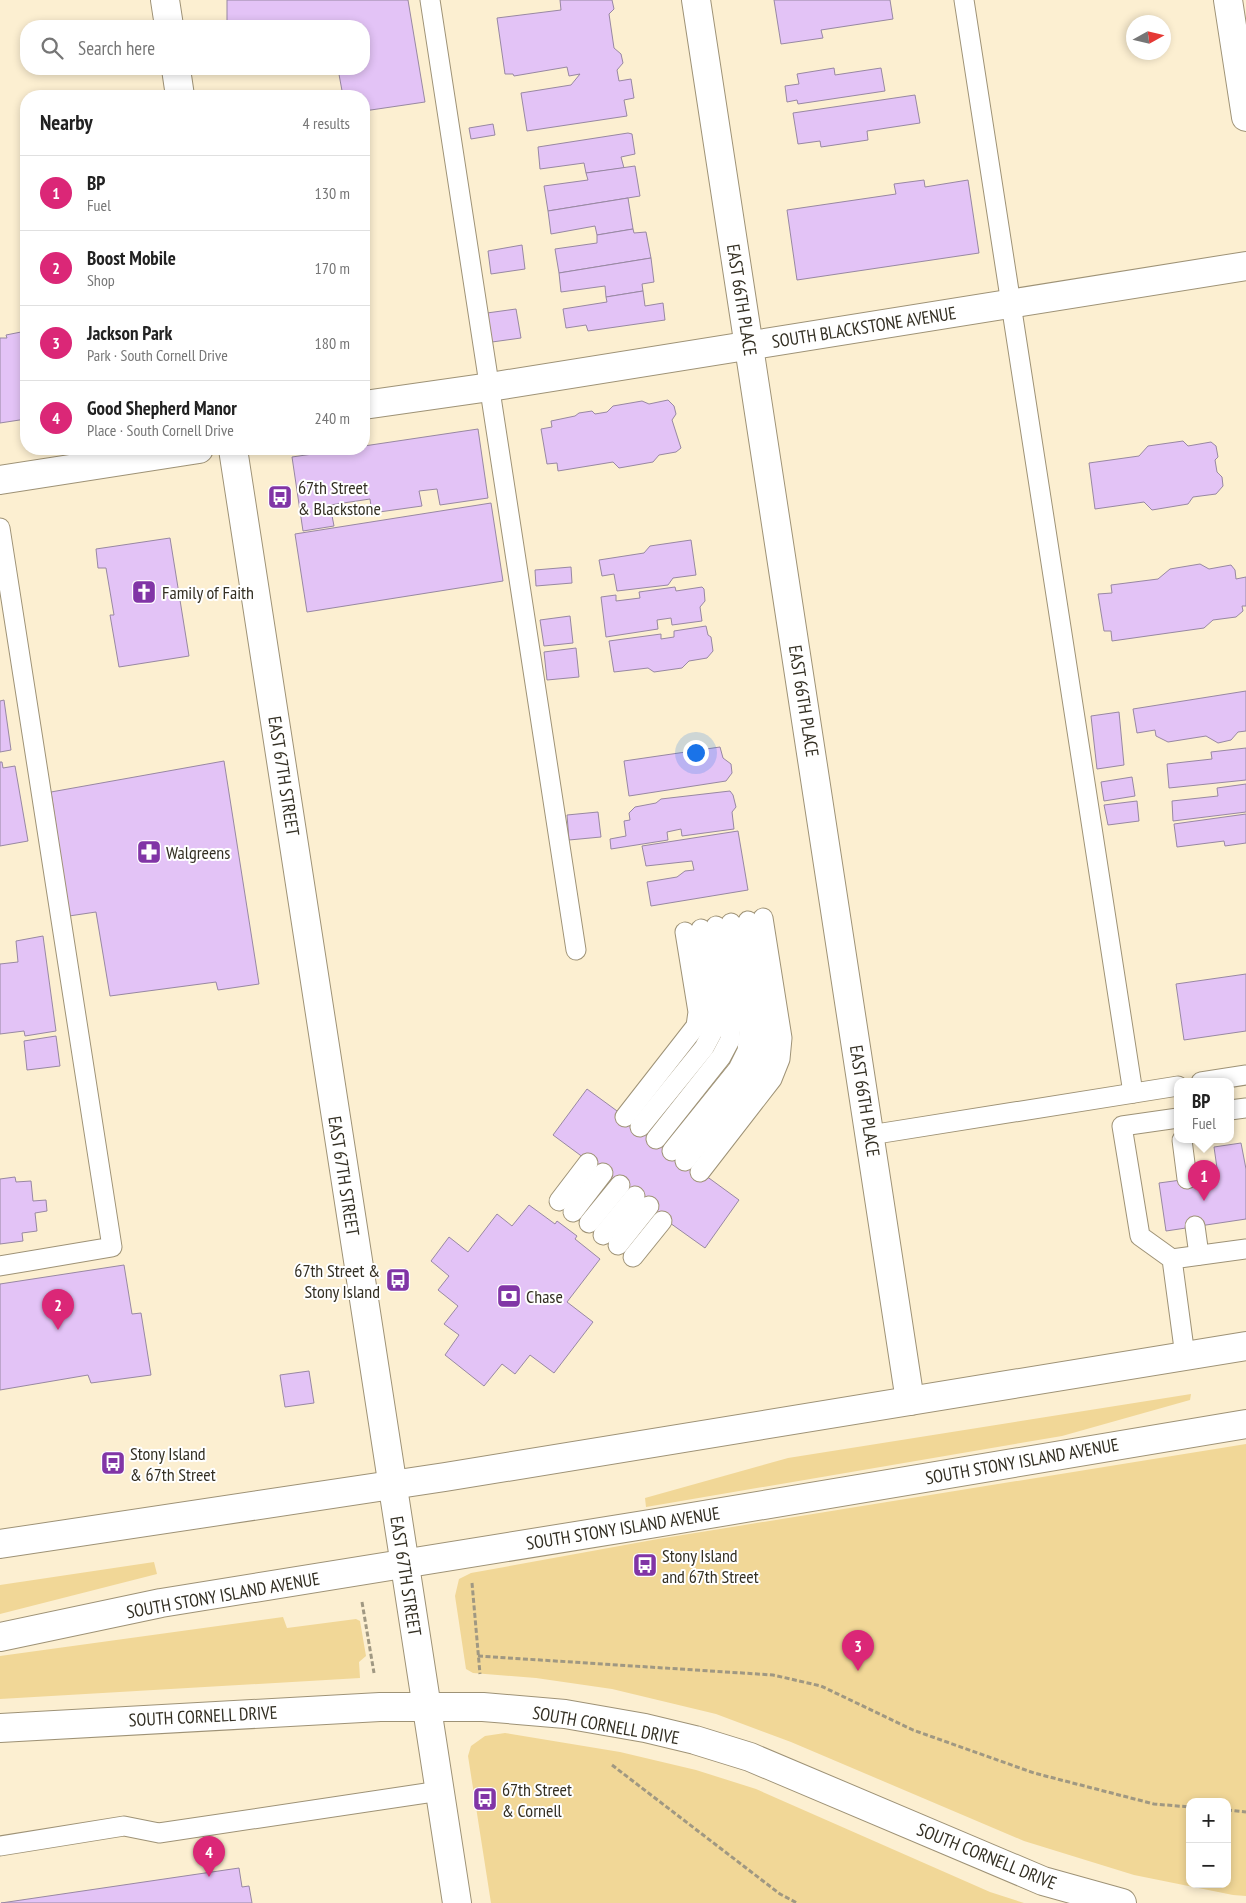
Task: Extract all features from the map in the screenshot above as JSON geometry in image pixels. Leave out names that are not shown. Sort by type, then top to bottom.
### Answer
[{"type":"main road","points":[[165,0],[168,20]]},
{"type":"main road","name":"EAST 66TH PLACE","points":[[696,0],[910,1401]]},
{"type":"main road","points":[[1228,0],[1246,117]]},
{"type":"main road","points":[[177,75],[179,90]]},
{"type":"main road","name":"SOUTH BLACKSTONE AVENUE","points":[[370,404],[490,387],[1246,266]]},
{"type":"main road","points":[[0,480],[160,455]]},
{"type":"main road","name":"EAST 67TH STREET","points":[[234,455],[457,1903]]},
{"type":"main road","points":[[0,1544],[392,1485],[1246,1346]]},
{"type":"main road","name":"SOUTH STONY ISLAND AVENUE","points":[[0,1637],[161,1603],[1246,1424]]},
{"type":"main road","name":"SOUTH CORNELL DRIVE","points":[[0,1728],[380,1707],[483,1707],[565,1714],[645,1728],[695,1740],[750,1757],[1044,1881],[1122,1903]]},
{"type":"lane","points":[[430,0],[576,950]]},
{"type":"lane","points":[[964,0],[1133,1093]]},
{"type":"lane","points":[[0,528],[112,1247],[0,1266]]},
{"type":"lane","points":[[633,1122],[704,1048],[712,1033],[724,925]]},
{"type":"lane","points":[[656,1139],[721,1057],[730,1040],[731,1018],[724,925]]},
{"type":"lane","points":[[686,1161],[757,1071],[765,1055],[766,1038],[724,925]]},
{"type":"lane","points":[[1227,1078],[1246,1075]]},
{"type":"lane","points":[[870,1135],[1174,1087]]},
{"type":"lane","points":[[1174,1119],[1122,1126],[1140,1236],[1172,1259],[1246,1249]]},
{"type":"lane","points":[[1182,1143],[1187,1180]]},
{"type":"lane","points":[[566,1206],[596,1168]]},
{"type":"lane","points":[[620,1185],[603,1234],[642,1201]]},
{"type":"lane","points":[[633,1257],[662,1221]]},
{"type":"lane","points":[[1195,1226],[1199,1256]]},
{"type":"lane","points":[[1172,1259],[1185,1356]]},
{"type":"lane","points":[[0,1846],[124,1826],[158,1833],[440,1791]]},
{"type":"path","points":[[472,1581],[480,1674]]},
{"type":"path","points":[[362,1602],[374,1673]]},
{"type":"path","points":[[478,1656],[773,1676],[821,1686],[913,1730],[1034,1773],[1154,1804],[1186,1807]]},
{"type":"path","points":[[612,1764],[780,1894],[797,1903]]},
{"type":"path","points":[[1231,1810],[1246,1812]]},
{"type":"shaded area","points":[[1191,1394],[1190,1400],[1062,1436],[646,1507],[645,1498],[788,1458]]},
{"type":"shaded area","points":[[1246,1444],[1246,1896],[1198,1888],[1231,1888],[1231,1798],[1186,1798],[1186,1886],[1134,1875],[1024,1841],[791,1742],[716,1714],[612,1689],[536,1678],[473,1673],[466,1669],[455,1596],[459,1579],[471,1573],[658,1539]]},
{"type":"shaded area","points":[[154,1562],[157,1574],[0,1614],[0,1585]]},
{"type":"shaded area","points":[[283,1617],[287,1628],[356,1619],[360,1621],[366,1656],[359,1662],[360,1678],[0,1699],[0,1656]]},
{"type":"shaded area","points":[[505,1733],[620,1752],[696,1770],[756,1789],[990,1892],[1024,1903],[491,1903],[468,1756],[471,1746],[485,1736]]},
{"type":"building","points":[[227,0],[408,0],[425,102],[370,110],[370,90],[342,90],[339,75],[370,75],[370,20],[227,20]]},
{"type":"building","points":[[560,0],[612,0],[614,9],[609,14],[614,48],[621,54],[623,63],[617,70],[619,81],[631,79],[634,98],[624,100],[627,116],[527,131],[521,93],[571,85],[580,74],[569,76],[567,67],[514,76],[513,74],[505,74],[497,18],[561,10]]},
{"type":"building","points":[[774,0],[890,0],[893,19],[821,30],[823,38],[781,44]]},
{"type":"building","points":[[834,68],[835,75],[881,68],[885,91],[798,104],[797,100],[787,102],[785,86],[799,84],[797,74]]},
{"type":"building","points":[[915,95],[920,123],[867,131],[868,140],[821,147],[820,141],[798,144],[793,113]]},
{"type":"building","points":[[493,124],[495,135],[471,139],[469,128]]},
{"type":"building","points":[[628,133],[632,134],[635,154],[621,157],[624,168],[586,173],[584,163],[540,169],[538,147]]},
{"type":"building","points":[[635,166],[640,196],[548,211],[544,186],[588,180],[586,173]]},
{"type":"building","points":[[924,180],[925,187],[968,180],[979,253],[797,280],[787,210],[896,194],[894,184]]},
{"type":"building","points":[[628,198],[633,229],[597,235],[595,226],[551,234],[548,211]]},
{"type":"building","points":[[633,229],[634,233],[646,232],[651,258],[559,273],[555,249],[597,243],[597,235]]},
{"type":"building","points":[[522,245],[525,269],[491,274],[488,251]]},
{"type":"building","points":[[651,258],[654,282],[642,284],[643,291],[606,297],[605,286],[561,292],[559,273]]},
{"type":"building","points":[[643,291],[645,306],[663,303],[665,320],[588,331],[586,325],[566,328],[563,309],[607,302],[606,297]]},
{"type":"building","points":[[516,309],[521,338],[492,342],[487,313]]},
{"type":"building","points":[[20,332],[20,420],[0,423],[0,338],[7,338],[6,335]]},
{"type":"building","points":[[668,400],[674,406],[676,414],[672,420],[681,448],[676,452],[659,455],[653,462],[619,468],[613,462],[558,471],[557,463],[547,464],[541,429],[552,427],[551,421],[575,416],[579,413],[592,411],[595,414],[607,412],[613,406],[642,401],[649,404]]},
{"type":"building","points":[[478,429],[488,498],[440,505],[437,489],[419,491],[422,506],[372,513],[370,499],[330,505],[334,526],[303,531],[292,457],[306,455],[370,455],[370,445]]},
{"type":"building","points":[[1183,441],[1188,446],[1211,442],[1216,446],[1218,457],[1215,460],[1217,472],[1222,477],[1223,486],[1216,494],[1193,497],[1188,504],[1152,510],[1144,502],[1095,509],[1089,463],[1139,456],[1148,446]]},
{"type":"building","points":[[491,503],[503,581],[307,612],[295,534]]},
{"type":"building","name":"Family of Faith","points":[[170,538],[189,656],[119,667],[110,615],[114,615],[106,568],[98,568],[96,549]]},
{"type":"building","points":[[691,540],[696,575],[673,578],[668,585],[617,591],[614,574],[602,576],[599,560],[644,553],[650,546]]},
{"type":"building","points":[[1200,564],[1209,569],[1231,565],[1235,570],[1236,579],[1246,577],[1246,606],[1242,606],[1243,611],[1236,617],[1213,620],[1204,628],[1112,641],[1111,631],[1104,631],[1098,594],[1112,593],[1111,585],[1158,579],[1170,569]]},
{"type":"building","points":[[571,567],[572,583],[536,586],[535,570]]},
{"type":"building","points":[[675,587],[676,591],[702,587],[704,589],[705,601],[700,607],[702,621],[672,625],[671,618],[657,620],[658,629],[606,637],[601,597],[616,595],[616,601],[640,598],[639,592]]},
{"type":"building","points":[[570,616],[573,643],[544,646],[540,620]]},
{"type":"building","points":[[706,626],[708,635],[711,637],[713,651],[707,658],[689,661],[682,668],[654,672],[648,668],[614,672],[609,641],[661,634],[661,639],[674,637],[674,631]]},
{"type":"building","points":[[576,648],[579,677],[547,680],[544,652]]},
{"type":"building","points":[[1246,691],[1246,731],[1238,732],[1231,740],[1218,743],[1206,736],[1168,742],[1156,736],[1155,730],[1137,733],[1133,709]]},
{"type":"building","points":[[4,700],[11,750],[0,752],[0,701]]},
{"type":"building","points":[[1119,712],[1124,765],[1097,769],[1091,716]]},
{"type":"building","points":[[720,747],[723,758],[731,764],[732,773],[726,781],[629,796],[624,761]]},
{"type":"building","points":[[1246,748],[1246,780],[1169,788],[1167,764],[1212,759],[1211,752]]},
{"type":"building","name":"Walgreens","points":[[224,761],[259,984],[218,990],[216,982],[110,996],[96,912],[69,916],[51,792]]},
{"type":"building","points":[[0,762],[2,762],[3,768],[15,766],[28,841],[0,846]]},
{"type":"building","points":[[1132,777],[1135,796],[1104,801],[1101,782]]},
{"type":"building","points":[[1246,784],[1246,812],[1173,821],[1172,801],[1218,796],[1217,788]]},
{"type":"building","points":[[730,791],[736,807],[732,812],[734,829],[682,836],[681,829],[667,832],[668,840],[611,849],[610,839],[626,836],[624,821],[630,820],[629,813],[635,807],[656,803],[661,799]]},
{"type":"building","points":[[1137,801],[1139,821],[1108,825],[1104,805]]},
{"type":"building","points":[[598,812],[601,837],[569,840],[567,815]]},
{"type":"building","points":[[1246,814],[1246,843],[1225,846],[1224,841],[1177,847],[1174,824]]},
{"type":"building","points":[[738,831],[748,890],[651,906],[647,882],[677,877],[685,871],[694,870],[692,861],[646,866],[642,846]]},
{"type":"building","points":[[43,936],[56,1031],[25,1036],[24,1031],[0,1034],[0,964],[18,962],[16,941]]},
{"type":"building","points":[[1246,974],[1246,1031],[1184,1040],[1176,984]]},
{"type":"building","points":[[56,1036],[60,1066],[27,1070],[24,1041]]},
{"type":"building","points":[[587,1089],[739,1200],[705,1248],[670,1223],[658,1218],[657,1212],[553,1135]]},
{"type":"building","points":[[1241,1143],[1246,1169],[1246,1219],[1166,1231],[1159,1183],[1218,1175],[1214,1147]]},
{"type":"building","points":[[15,1177],[16,1182],[31,1181],[33,1201],[46,1200],[47,1211],[35,1213],[37,1231],[22,1233],[23,1241],[0,1244],[0,1179]]},
{"type":"building","name":"Chase","points":[[529,1205],[555,1224],[557,1221],[577,1236],[575,1239],[600,1259],[567,1302],[593,1322],[554,1373],[530,1355],[515,1374],[502,1364],[484,1386],[445,1355],[459,1335],[444,1324],[458,1306],[438,1290],[449,1276],[431,1261],[449,1237],[468,1252],[497,1214],[512,1226]]},
{"type":"building","points":[[124,1265],[132,1314],[141,1313],[151,1375],[91,1383],[88,1375],[0,1390],[0,1284]]},
{"type":"building","points":[[309,1371],[314,1403],[285,1407],[280,1375]]},
{"type":"building","points":[[239,1868],[242,1887],[249,1886],[252,1903],[1,1903]]},
{"type":"place","name":"67th Street & Blackstone","points":[[280,497]]},
{"type":"place","name":"Family of Faith","points":[[144,592]]},
{"type":"place","name":"Walgreens","points":[[149,852]]},
{"type":"place","name":"BP","points":[[1204,1201]]},
{"type":"place","name":"67th Street & Stony Island","points":[[398,1280]]},
{"type":"place","name":"Chase","points":[[509,1296]]},
{"type":"place","name":"Boost Mobile","points":[[58,1330]]},
{"type":"place","name":"Stony Island & 67th Street","points":[[113,1463]]},
{"type":"place","name":"Stony Island and 67th Street","points":[[645,1565]]},
{"type":"place","name":"Jackson Park","points":[[858,1671]]},
{"type":"place","name":"67th Street & Cornell","points":[[485,1799]]},
{"type":"place","name":"Good Shepherd Manor","points":[[209,1877]]}]
